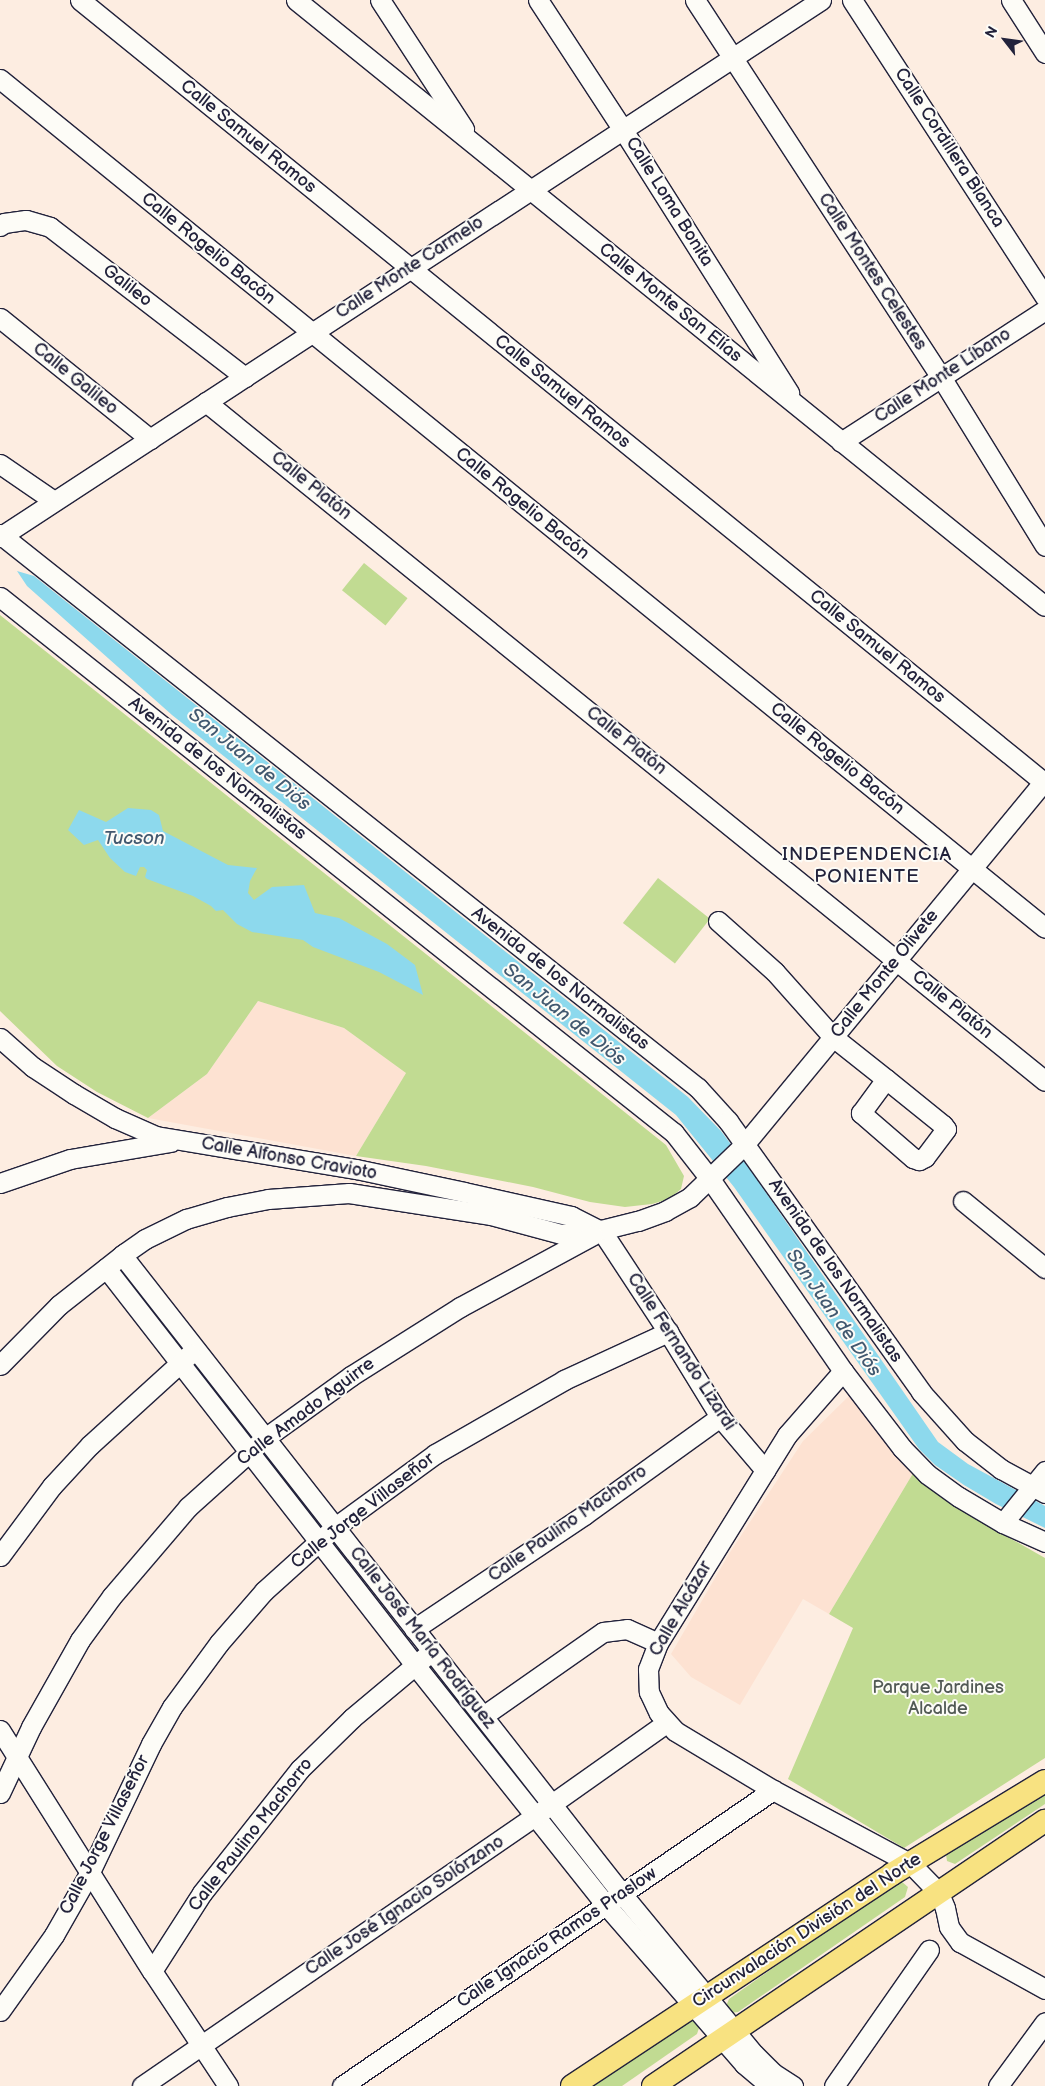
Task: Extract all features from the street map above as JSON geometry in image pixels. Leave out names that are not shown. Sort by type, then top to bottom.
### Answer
[{"type":"main road","name":"Circunvalación División del Norte","points":[[572,2086],[699,2000],[910,1863],[1045,1781]]},
{"type":"main road","points":[[653,2086],[1045,1821]]},
{"type":"street","name":"Calle Samuel Ramos","points":[[80,0],[1044,781]]},
{"type":"street","name":"Calle Monte San Elías","points":[[296,0],[1045,606]]},
{"type":"street","points":[[380,0],[474,144]]},
{"type":"street","name":"Calle Loma Bonita","points":[[538,0],[623,130],[797,406]]},
{"type":"street","name":"Calle Montes Celestes","points":[[695,0],[941,377],[1045,546]]},
{"type":"street","name":"Calle Monte Carmelo","points":[[1,536],[822,0]]},
{"type":"street","name":"Calle Cordillera Blanca","points":[[852,0],[1045,297]]},
{"type":"street","points":[[1011,0],[1045,53]]},
{"type":"street","name":"Calle Rogelio Bacón","points":[[0,79],[1045,928]]},
{"type":"street","name":"Galileo","points":[[0,226],[4,223],[26,220],[50,227],[245,377]]},
{"type":"street","name":"Calle Monte Líbano","points":[[841,442],[1045,310]]},
{"type":"street","name":"Calle Galileo","points":[[0,318],[150,439]]},
{"type":"street","name":"Calle Platón","points":[[206,402],[1045,1081]]},
{"type":"street","points":[[0,464],[54,501]]},
{"type":"street","name":"Avenida de los Normalistas","points":[[1,536],[698,1088],[728,1121],[742,1146],[921,1392],[965,1441],[1001,1469],[1035,1491]]},
{"type":"street","name":"Avenida de los Normalistas","points":[[0,597],[674,1133],[713,1177],[843,1370],[902,1448],[927,1474],[959,1498],[1045,1542]]},
{"type":"street","name":"Calle Monte Olivete","points":[[600,1230],[665,1211],[690,1197],[713,1177],[742,1146],[1044,781]]},
{"type":"street","points":[[718,922],[775,972],[833,1037],[886,1079],[946,1129],[925,1157],[919,1160],[913,1158],[861,1112],[886,1079]]},
{"type":"street","name":"Calle Alfonso Cravioto","points":[[0,1038],[33,1067],[99,1108],[156,1136],[329,1165],[464,1192],[572,1216],[600,1230]]},
{"type":"street","points":[[0,1183],[70,1159],[180,1141]]},
{"type":"street","points":[[329,1165],[376,1197]]},
{"type":"street","points":[[0,1365],[59,1305],[145,1239],[172,1225],[228,1207],[268,1199],[317,1194],[350,1194],[491,1214],[561,1234],[600,1230]]},
{"type":"street","points":[[963,1201],[1045,1268]]},
{"type":"street","name":"Calle Fernando Lizardi","points":[[600,1230],[668,1332],[720,1417],[765,1470]]},
{"type":"street","name":"Calle Amado Aguirre","points":[[0,1794],[51,1688],[80,1640],[112,1596],[188,1507],[265,1438],[351,1376],[426,1327],[600,1230]]},
{"type":"street","name":"Calle José María Rodríguez","points":[[122,1255],[622,1894],[699,2000]]},
{"type":"street","name":"Calle José María Rodríguez","points":[[106,1268],[320,1540],[415,1665],[606,1904],[699,2000]]},
{"type":"street","name":"Calle Jorge Villaseñor","points":[[0,2011],[54,1935],[90,1872],[151,1744],[177,1700],[242,1616],[289,1566],[335,1527],[399,1479],[467,1434],[564,1380],[668,1332]]},
{"type":"street","points":[[0,1556],[52,1486],[90,1444],[180,1362],[196,1350]]},
{"type":"street","name":"Calle Alcázar","points":[[843,1370],[787,1435],[658,1643],[651,1656],[647,1680],[653,1703],[666,1723],[685,1737],[773,1790],[910,1863],[939,1892]]},
{"type":"street","name":"Calle Paulino Machorro","points":[[414,1629],[584,1515],[720,1417]]},
{"type":"street","points":[[1005,1520],[1035,1491],[1045,1471]]},
{"type":"street","points":[[483,1716],[603,1632],[627,1628],[658,1643]]},
{"type":"street","name":"Calle Paulino Machorro","points":[[152,1971],[202,1893],[300,1769],[352,1718],[432,1652]]},
{"type":"street","name":"Calle José Ignacio Solórzano","points":[[142,2086],[536,1816],[666,1723]]},
{"type":"street","points":[[0,1730],[152,1971],[228,2086]]},
{"type":"street","name":"Calle Ignacio Ramos Praslow","points":[[342,2086],[773,1790]]},
{"type":"street","points":[[939,1892],[949,1928],[960,1942],[1045,1989]]},
{"type":"street","points":[[834,2086],[929,1950]]},
{"type":"street","points":[[699,2000],[728,2035],[744,2064],[770,2086]]},
{"type":"street","points":[[998,2086],[1045,2022]]},
{"type":"street","points":[[728,2035],[774,2073],[793,2086]]},
{"type":"shaded area","points":[[258,1001],[344,1028],[406,1073],[356,1156],[148,1118],[207,1074]]},
{"type":"shaded area","points":[[852,1393],[915,1470],[829,1614],[803,1599],[740,1705],[691,1677],[671,1654],[729,1554],[803,1441]]},
{"type":"green space","points":[[364,563],[408,598],[385,625],[342,590]]},
{"type":"green space","points":[[0,615],[666,1145],[684,1176],[681,1189],[669,1199],[652,1204],[625,1207],[590,1202],[533,1187],[426,1166],[356,1156],[406,1073],[344,1028],[258,1001],[207,1074],[148,1118],[97,1092],[57,1066],[0,1011]]},
{"type":"green space","points":[[658,878],[710,919],[675,964],[623,923]]},
{"type":"green space","name":"Parque Jardines Alcalde","points":[[915,1470],[960,1510],[1045,1558],[1045,1758],[904,1848],[788,1779],[853,1628],[829,1614]]},
{"type":"green space","points":[[1045,1792],[1045,1804],[955,1864],[947,1861],[946,1854]]},
{"type":"green space","points":[[901,1881],[908,1887],[905,1897],[738,2012],[731,2013],[726,2006],[729,1999],[893,1883]]},
{"type":"green space","points":[[695,2020],[700,2025],[697,2034],[622,2086],[594,2086],[688,2022]]},
{"type":"water","name":"San Juan de Diós","points":[[17,571],[34,576],[688,1097],[721,1131],[753,1174],[938,1442],[968,1464],[1045,1506],[1045,1528],[996,1504],[964,1485],[935,1465],[919,1449],[734,1187],[676,1115],[172,715],[27,586]]},
{"type":"water","name":"Tucson","points":[[128,808],[151,810],[159,815],[163,831],[228,865],[257,868],[250,881],[248,893],[254,900],[272,887],[304,885],[315,913],[339,918],[387,944],[415,965],[423,995],[379,972],[313,947],[303,940],[252,932],[237,924],[223,910],[216,911],[193,896],[147,879],[145,877],[147,870],[144,867],[140,867],[136,876],[125,872],[110,858],[98,840],[84,845],[68,830],[79,810],[106,822]]},
{"type":"district","name":"INDEPENDENCIA PONIENTE","points":[[867,866]]}]
